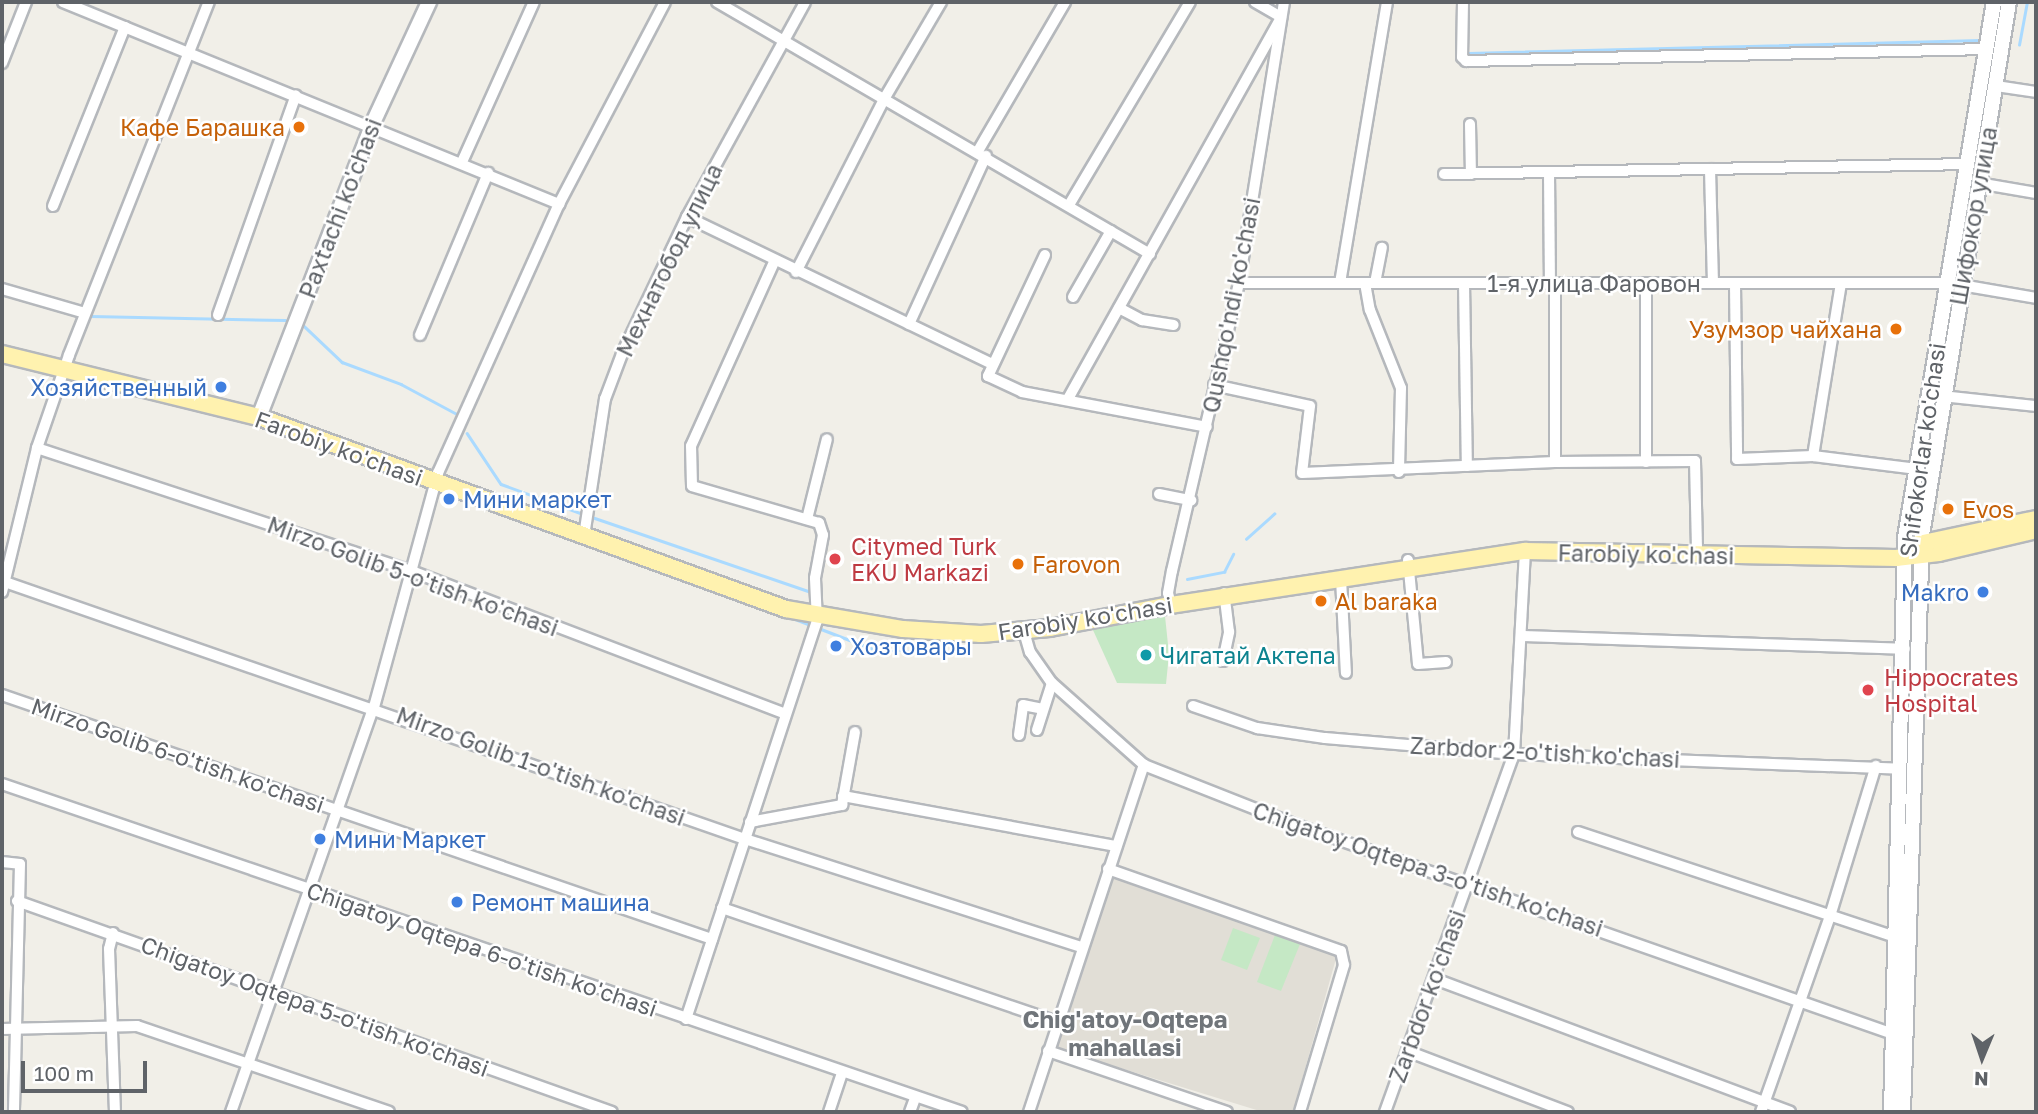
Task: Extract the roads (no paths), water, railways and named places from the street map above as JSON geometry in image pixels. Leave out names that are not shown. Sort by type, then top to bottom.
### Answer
[{"type":"main road","name":"Paxtachi ko'chasi","points":[[261,413],[372,125],[429,2]]},
{"type":"main road","name":"Shifokorlar ko'chasi","points":[[1891,1112],[1905,622],[1913,551],[1917,469],[1954,284],[1968,164],[1994,2]]},
{"type":"main road","name":"Шифокор улица","points":[[1913,551],[1941,396],[1954,284],[1978,183],[2009,2]]},
{"type":"main road","points":[[1982,75],[1997,82]]},
{"type":"main road","name":"Farobiy ko'chasi","points":[[2,344],[66,366]]},
{"type":"main road","name":"Farobiy ko'chasi","points":[[2,354],[66,366],[261,413],[584,532],[816,607],[903,629],[1023,627],[1170,601],[1525,547],[1697,546],[1913,551],[2036,519]]},
{"type":"main road","name":"Farobiy ko'chasi","points":[[1525,547],[1913,551],[2036,530]]},
{"type":"main road","name":"Shifokorlar ko'chasi","points":[[1903,1112],[1921,623],[1913,551]]},
{"type":"main road","name":"Farobiy ko'chasi","points":[[1224,593],[1341,579],[1409,564]]},
{"type":"main road","points":[[1905,622],[1921,623]]},
{"type":"street","points":[[2,63],[26,2]]},
{"type":"street","points":[[63,2],[372,125],[559,204]]},
{"type":"street","points":[[3,585],[37,448],[85,313],[209,2]]},
{"type":"street","points":[[462,162],[534,2]]},
{"type":"street","points":[[231,1112],[251,1064],[374,707],[414,572],[437,478],[559,204],[665,2]]},
{"type":"street","points":[[717,2],[1150,254]]},
{"type":"street","name":"Мехнатобод улица","points":[[584,532],[605,398],[687,217],[805,2]]},
{"type":"street","points":[[796,272],[883,101],[942,2]]},
{"type":"street","points":[[909,324],[982,154],[1065,2]]},
{"type":"street","points":[[1069,205],[1189,2]]},
{"type":"street","points":[[1069,397],[1281,17],[1255,2]]},
{"type":"street","name":"Qushqo'ndi ko'chasi","points":[[1170,601],[1214,385],[1240,283],[1283,2]]},
{"type":"street","points":[[1340,283],[1387,2]]},
{"type":"street","points":[[1463,2],[1463,60],[1987,49]]},
{"type":"street","points":[[53,206],[125,27]]},
{"type":"street","points":[[1997,82],[2036,92]]},
{"type":"street","points":[[218,315],[296,95]]},
{"type":"street","points":[[1470,124],[1471,174]]},
{"type":"street","points":[[1444,174],[1968,164]]},
{"type":"street","points":[[1710,169],[1713,283]]},
{"type":"street","points":[[1549,172],[1555,462]]},
{"type":"street","points":[[420,335],[488,173]]},
{"type":"street","points":[[1978,183],[2036,193]]},
{"type":"street","points":[[687,217],[774,262],[991,363]]},
{"type":"street","points":[[1073,297],[1111,231]]},
{"type":"street","points":[[1382,248],[1370,283],[1368,304],[1401,388],[1399,472]]},
{"type":"street","points":[[1045,255],[991,363],[988,376],[1011,388],[1069,397],[1207,427]]},
{"type":"street","points":[[686,1019],[785,714],[816,607],[823,535],[819,523],[692,486],[691,446],[774,262]]},
{"type":"street","name":"1-я улица Фаровон","points":[[1240,283],[1954,284],[2036,298]]},
{"type":"street","points":[[1464,283],[1467,466]]},
{"type":"street","points":[[1646,283],[1646,462]]},
{"type":"street","points":[[1813,456],[1841,284]]},
{"type":"street","points":[[1735,285],[1737,459],[1813,456],[1917,469]]},
{"type":"street","points":[[2,289],[85,313]]},
{"type":"street","points":[[1119,308],[1142,320],[1174,325]]},
{"type":"street","points":[[1214,385],[1310,406],[1299,472],[1399,472],[1555,462],[1695,461],[1697,546]]},
{"type":"street","points":[[1941,396],[2036,406]]},
{"type":"street","points":[[807,519],[827,439]]},
{"type":"street","name":"Mirzo Golib 5-o'tish ko'chasi","points":[[37,448],[414,572],[785,714]]},
{"type":"street","points":[[1159,494],[1191,500]]},
{"type":"street","name":"Zarbdor ko'chasi","points":[[1385,1112],[1514,754],[1525,547]]},
{"type":"street","points":[[1409,564],[1418,664],[1446,662]]},
{"type":"street","points":[[1341,579],[1346,673]]},
{"type":"street","name":"Mirzo Golib 1-o'tish ko'chasi","points":[[3,585],[374,707],[745,839],[1081,947]]},
{"type":"street","points":[[1223,661],[1229,632],[1224,593]]},
{"type":"street","name":"Chigatoy Oqtepa 3-o'tish ko'chasi","points":[[1023,627],[1030,652],[1052,683],[1144,765],[1291,823],[1894,1034]]},
{"type":"street","points":[[1521,636],[1905,649]]},
{"type":"street","points":[[1037,730],[1052,683]]},
{"type":"street","name":"Mirzo Golib 6-o'tish ko'chasi","points":[[2,695],[712,939]]},
{"type":"street","points":[[1019,735],[1023,705],[1043,709]]},
{"type":"street","name":"Zarbdor 2-o'tish ko'chasi","points":[[1193,706],[1242,724],[1291,734],[1514,754],[1901,769]]},
{"type":"street","points":[[750,822],[839,807],[844,796],[855,732]]},
{"type":"street","points":[[1029,1112],[1081,947],[1144,765]]},
{"type":"street","points":[[1762,1107],[1830,916],[1876,766]]},
{"type":"street","name":"Chigatoy Oqtepa 6-o'tish ko'chasi","points":[[2,784],[962,1112]]},
{"type":"street","points":[[844,796],[1116,846]]},
{"type":"street","points":[[1578,832],[1896,937]]},
{"type":"street","points":[[2,862],[20,863],[14,1112]]},
{"type":"street","points":[[1108,869],[1342,953],[1344,965],[1300,1112]]},
{"type":"street","name":"Chigatoy Oqtepa 5-o'tish ko'chasi","points":[[18,901],[612,1112]]},
{"type":"street","points":[[722,908],[1057,1022]]},
{"type":"street","points":[[113,933],[109,949],[115,1112]]},
{"type":"street","points":[[1435,979],[1762,1107],[1790,1112]]},
{"type":"street","points":[[2,1028],[111,1030],[137,1026],[389,1112]]},
{"type":"street","points":[[1048,1051],[1227,1112]]},
{"type":"street","points":[[1407,1051],[1569,1112]]},
{"type":"street","points":[[829,1112],[842,1073]]},
{"type":"street","points":[[910,1112],[915,1098]]},
{"type":"waterway","points":[[2019,45],[2027,2]]},
{"type":"waterway","points":[[1469,53],[1981,40]]},
{"type":"waterway","points":[[91,316],[285,320]]},
{"type":"waterway","points":[[303,325],[342,362],[401,384],[457,414]]},
{"type":"waterway","points":[[467,433],[501,484],[583,514]]},
{"type":"waterway","points":[[1246,539],[1274,514]]},
{"type":"waterway","points":[[589,516],[811,592]]},
{"type":"waterway","points":[[1187,579],[1224,572],[1233,554]]},
{"type":"waterway","points":[[790,617],[878,651],[942,651]]},
{"type":"place","name":"Кафе Барашка","points":[[299,127]]},
{"type":"place","name":"Узумзор чайхана","points":[[1896,329]]},
{"type":"place","name":"Хозяйственный","points":[[221,387]]},
{"type":"place","name":"Мини маркет","points":[[449,499]]},
{"type":"place","name":"Evos","points":[[1948,509]]},
{"type":"place","name":"Citymed Turk EKU Markazi","points":[[835,559]]},
{"type":"place","name":"Farovon","points":[[1018,564]]},
{"type":"place","name":"Makro","points":[[1983,592]]},
{"type":"place","name":"Al baraka","points":[[1321,601]]},
{"type":"place","name":"Хозтовары","points":[[836,646]]},
{"type":"place","name":"Чигатай Актепа","points":[[1146,655]]},
{"type":"place","name":"Hippocrates Hospital","points":[[1868,690]]},
{"type":"place","name":"Мини Маркет","points":[[320,839]]},
{"type":"place","name":"Ремонт машина","points":[[457,902]]},
{"type":"district","name":"Chig'atoy-Oqtepa mahallasi","points":[[1125,1033]]}]
